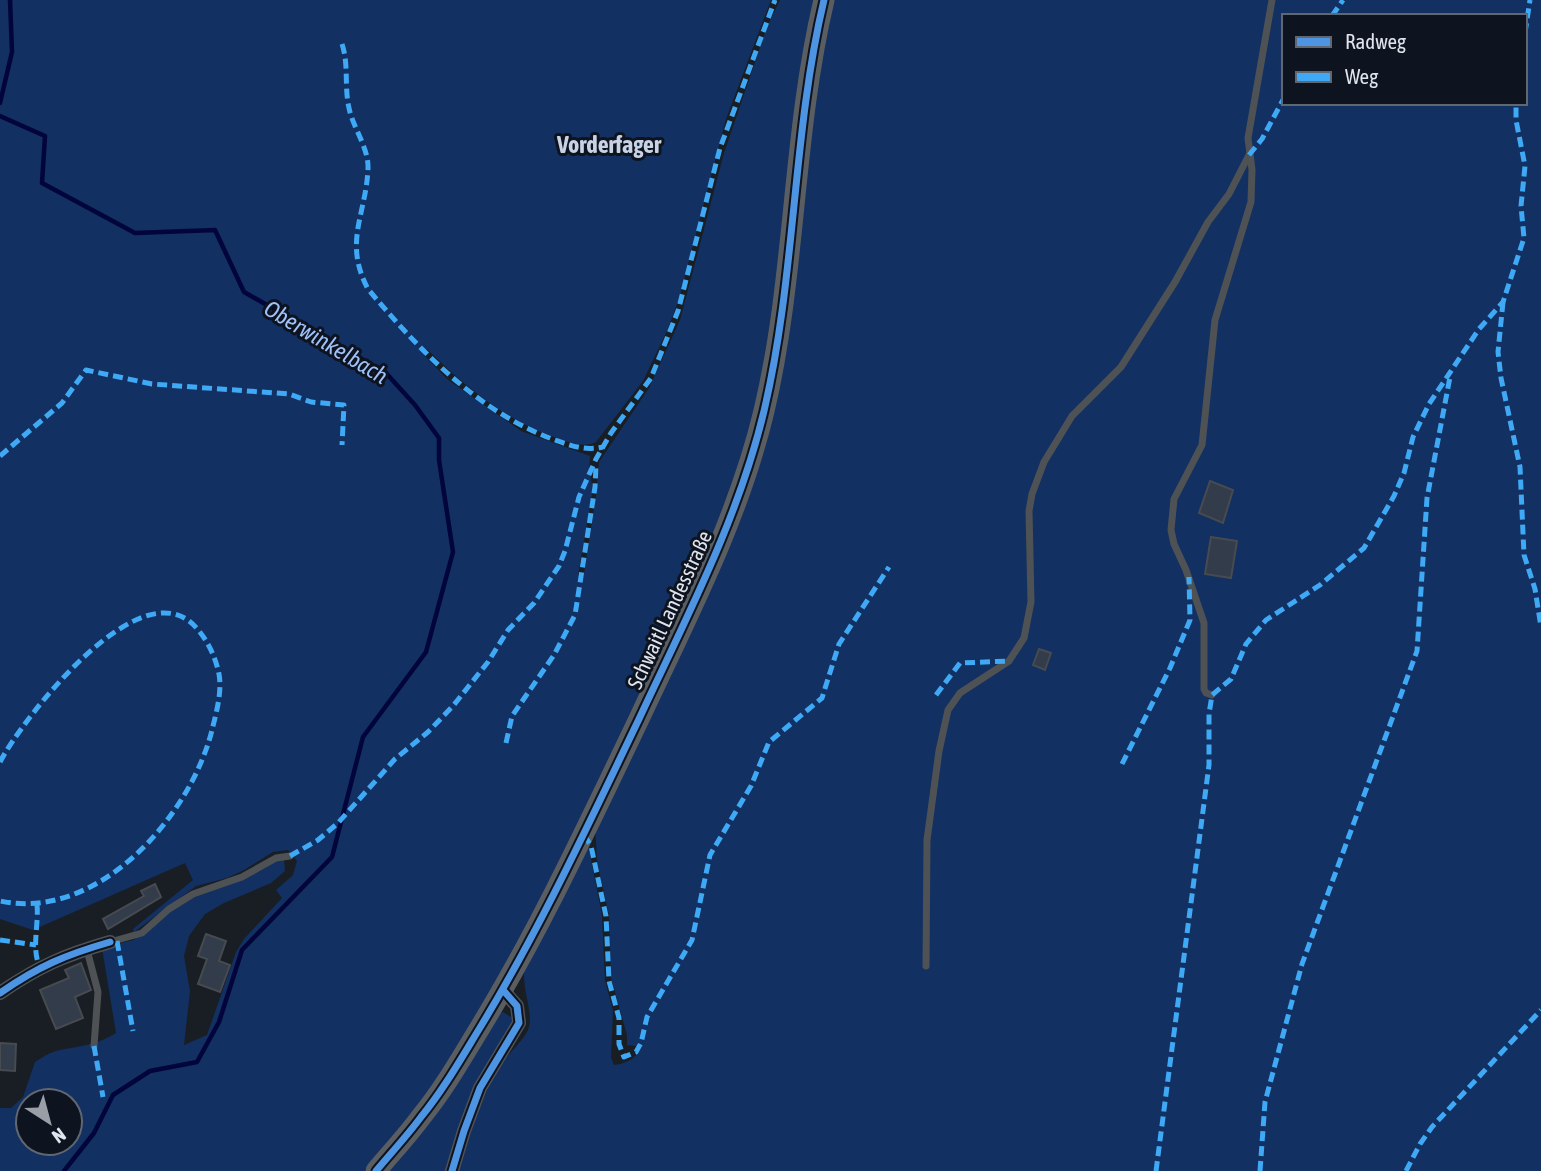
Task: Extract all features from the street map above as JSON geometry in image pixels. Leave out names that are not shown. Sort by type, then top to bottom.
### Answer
[{"type":"street","name":"Schwaitl Landesstraße","points":[[376,1171],[423,1115],[503,990],[584,835],[727,531],[750,465],[781,321],[806,101],[824,0]]},
{"type":"street","points":[[0,993],[40,967],[110,943]]},
{"type":"street","points":[[452,1171],[480,1088],[519,1024],[519,1010],[503,990]]},
{"type":"lane","points":[[1212,695],[1206,693],[1205,689],[1204,623],[1171,530],[1174,499],[1202,445],[1215,320],[1252,194],[1249,127],[1272,0]]},
{"type":"lane","points":[[926,966],[927,840],[939,751],[948,710],[960,693],[1009,661],[1024,638],[1031,602],[1029,511],[1032,494],[1044,462],[1072,416],[1121,367],[1175,282],[1208,222],[1229,194],[1249,155]]},
{"type":"lane","points":[[110,943],[142,933],[169,909],[193,894],[242,877],[276,858],[289,856]]},
{"type":"lane","points":[[87,949],[99,992],[94,1046]]},
{"type":"shaded area","points":[[0,0],[771,0],[726,119],[679,299],[667,331],[643,381],[596,442],[587,445],[573,443],[523,424],[472,390],[427,349],[424,355],[447,379],[521,431],[590,456],[589,470],[593,489],[578,575],[583,580],[599,462],[649,388],[680,320],[724,153],[767,27],[780,0],[817,0],[757,410],[720,528],[527,931],[440,1078],[366,1171],[0,1171],[0,1108],[11,1108],[14,1105],[14,1157],[84,1157],[84,1087],[26,1087],[35,1062],[53,1052],[94,1043],[116,1033],[102,948],[133,940],[147,932],[180,904],[205,891],[247,878],[278,860],[284,860],[285,871],[271,883],[205,914],[189,936],[184,956],[190,991],[184,1045],[207,1035],[236,952],[244,939],[282,898],[276,890],[293,875],[297,861],[288,850],[273,852],[227,878],[196,886],[134,932],[133,929],[193,880],[185,863],[33,930],[0,919]]},
{"type":"shaded area","points":[[831,0],[1541,0],[1541,1171],[458,1171],[491,1081],[528,1030],[530,1016],[524,982],[525,965],[586,845],[602,915],[605,980],[613,1011],[611,1057],[614,1065],[631,1060],[642,1047],[627,1045],[627,1035],[611,978],[609,915],[597,861],[595,825],[733,533],[809,144]]},
{"type":"shaded area","points":[[503,1012],[511,1017],[512,1024],[447,1171],[385,1171],[499,1014]]},
{"type":"building","points":[[1210,481],[1233,490],[1223,523],[1199,513]]},
{"type":"building","points":[[1211,537],[1237,541],[1231,578],[1205,574]]},
{"type":"building","points":[[1039,649],[1051,653],[1045,670],[1033,665]]},
{"type":"building","points":[[155,884],[161,897],[108,929],[103,919],[144,896],[141,891]]},
{"type":"building","points":[[206,934],[226,941],[219,961],[230,965],[220,992],[198,984],[207,959],[198,956]]},
{"type":"building","points":[[81,963],[91,990],[75,997],[83,1018],[56,1029],[40,990],[69,978],[65,970]]},
{"type":"building","points":[[0,1043],[16,1044],[15,1071],[0,1070]]},
{"type":"waterway","points":[[0,103],[12,52],[10,0]]},
{"type":"waterway","name":"Oberwinkelbach","points":[[0,116],[45,136],[42,183],[135,233],[215,230],[244,292],[386,373],[415,405],[439,438],[439,460],[453,552],[426,652],[363,737],[332,857],[242,950],[219,1022],[197,1062],[150,1071],[113,1095],[94,1133],[64,1171]]},
{"type":"marked path","points":[[290,856],[318,840],[338,823],[395,759],[428,732],[453,706],[488,662],[508,630],[534,603],[559,566],[579,497],[596,459],[611,433],[651,378],[678,311],[720,148],[775,0]]},
{"type":"marked path","points":[[1333,14],[1343,0]]},
{"type":"marked path","points":[[1527,20],[1530,0]]},
{"type":"marked path","points":[[342,44],[349,108],[368,161],[356,243],[357,257],[368,289],[408,335],[452,377],[501,414],[567,444],[584,448],[603,447]]},
{"type":"marked path","points":[[1249,155],[1262,139],[1282,102]]},
{"type":"marked path","points":[[1156,1171],[1209,765],[1209,714],[1212,695],[1231,679],[1246,644],[1266,620],[1320,585],[1364,548],[1394,496],[1404,473],[1413,437],[1429,404],[1479,329],[1503,302],[1524,238],[1521,206],[1525,166],[1516,120],[1516,105]]},
{"type":"marked path","points":[[1503,302],[1498,352],[1501,378],[1520,467],[1524,555],[1535,589],[1541,627]]},
{"type":"marked path","points":[[0,456],[62,403],[86,370],[152,384],[289,394],[311,402],[344,405],[342,445]]},
{"type":"marked path","points":[[1260,1171],[1265,1102],[1302,964],[1417,651],[1427,498],[1450,377]]},
{"type":"marked path","points":[[506,743],[512,716],[554,655],[575,615],[596,466]]},
{"type":"marked path","points":[[584,835],[591,846],[606,916],[609,981],[619,1018],[619,1044],[624,1057],[636,1052],[647,1017],[692,940],[710,855],[751,786],[769,742],[822,698],[839,644],[889,567]]},
{"type":"marked path","points":[[1122,764],[1170,668],[1190,620],[1189,577]]},
{"type":"marked path","points":[[0,762],[33,713],[59,682],[88,653],[118,630],[148,615],[176,614],[199,631],[209,646],[220,680],[213,726],[202,760],[185,793],[163,826],[136,854],[106,878],[72,895],[37,903],[0,901]]},
{"type":"marked path","points":[[936,695],[960,663],[1009,661]]},
{"type":"marked path","points":[[37,905],[36,945],[40,967]]},
{"type":"marked path","points":[[0,940],[36,945]]},
{"type":"marked path","points":[[117,941],[133,1031]]},
{"type":"marked path","points":[[1406,1171],[1432,1127],[1541,1010]]},
{"type":"marked path","points":[[94,1046],[103,1097]]},
{"type":"cycle path","points":[[376,1171],[416,1124],[445,1084],[524,951],[639,719],[709,568],[740,491],[764,411],[774,360],[789,257],[806,102],[824,0]]},
{"type":"cycle path","points":[[0,993],[53,962],[110,942]]},
{"type":"cycle path","points":[[452,1171],[480,1088],[519,1023],[517,1006],[503,990]]},
{"type":"district","name":"Vorderfager","points":[[609,145]]}]
